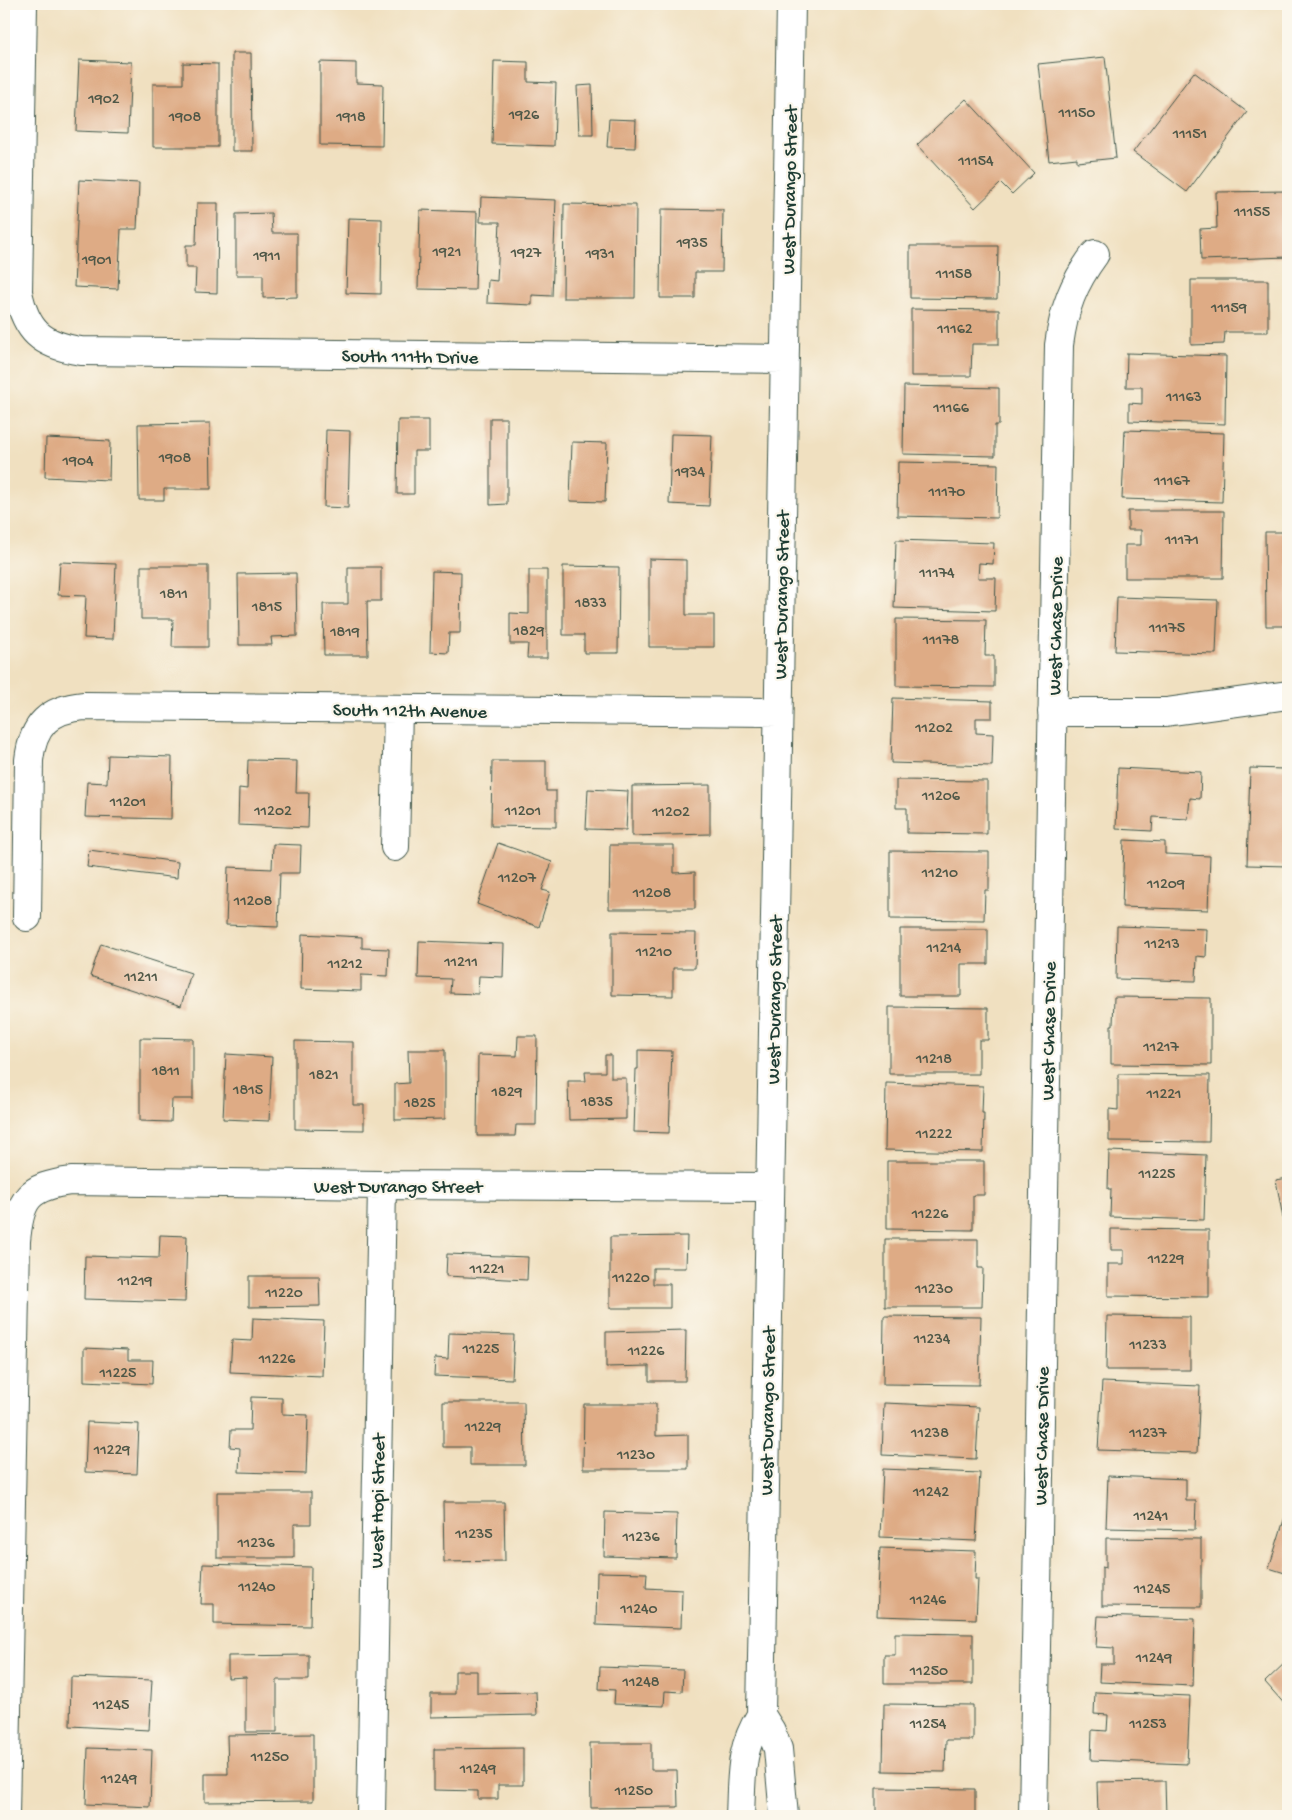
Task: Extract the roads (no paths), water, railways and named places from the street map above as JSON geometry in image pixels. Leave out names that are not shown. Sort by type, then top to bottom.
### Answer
[{"type":"street","name":"South 111th Drive","points":[[23,4],[18,292],[21,309],[28,325],[38,336],[52,344],[66,349],[81,351],[785,359]]},
{"type":"street","name":"West Durango Street","points":[[761,1715],[791,4]]},
{"type":"street","name":"West Chase Drive","points":[[1033,1816],[1059,345],[1062,319],[1070,294],[1082,271],[1095,254]]},
{"type":"street","points":[[1052,712],[1166,712],[1193,710],[1288,695]]},
{"type":"street","name":"South 112th Avenue","points":[[27,917],[29,760],[31,746],[36,732],[45,720],[57,712],[70,707],[778,712]]},
{"type":"street","points":[[395,847],[398,709]]},
{"type":"street","name":"West Durango Street","points":[[5,1816],[16,1241],[22,1208],[30,1195],[42,1187],[71,1181],[382,1185],[770,1186]]},
{"type":"street","name":"West Hopi Street","points":[[371,1816],[382,1185]]},
{"type":"street","points":[[740,1816],[742,1764],[745,1749],[751,1730],[761,1715],[771,1731],[778,1749],[784,1816]]}]
